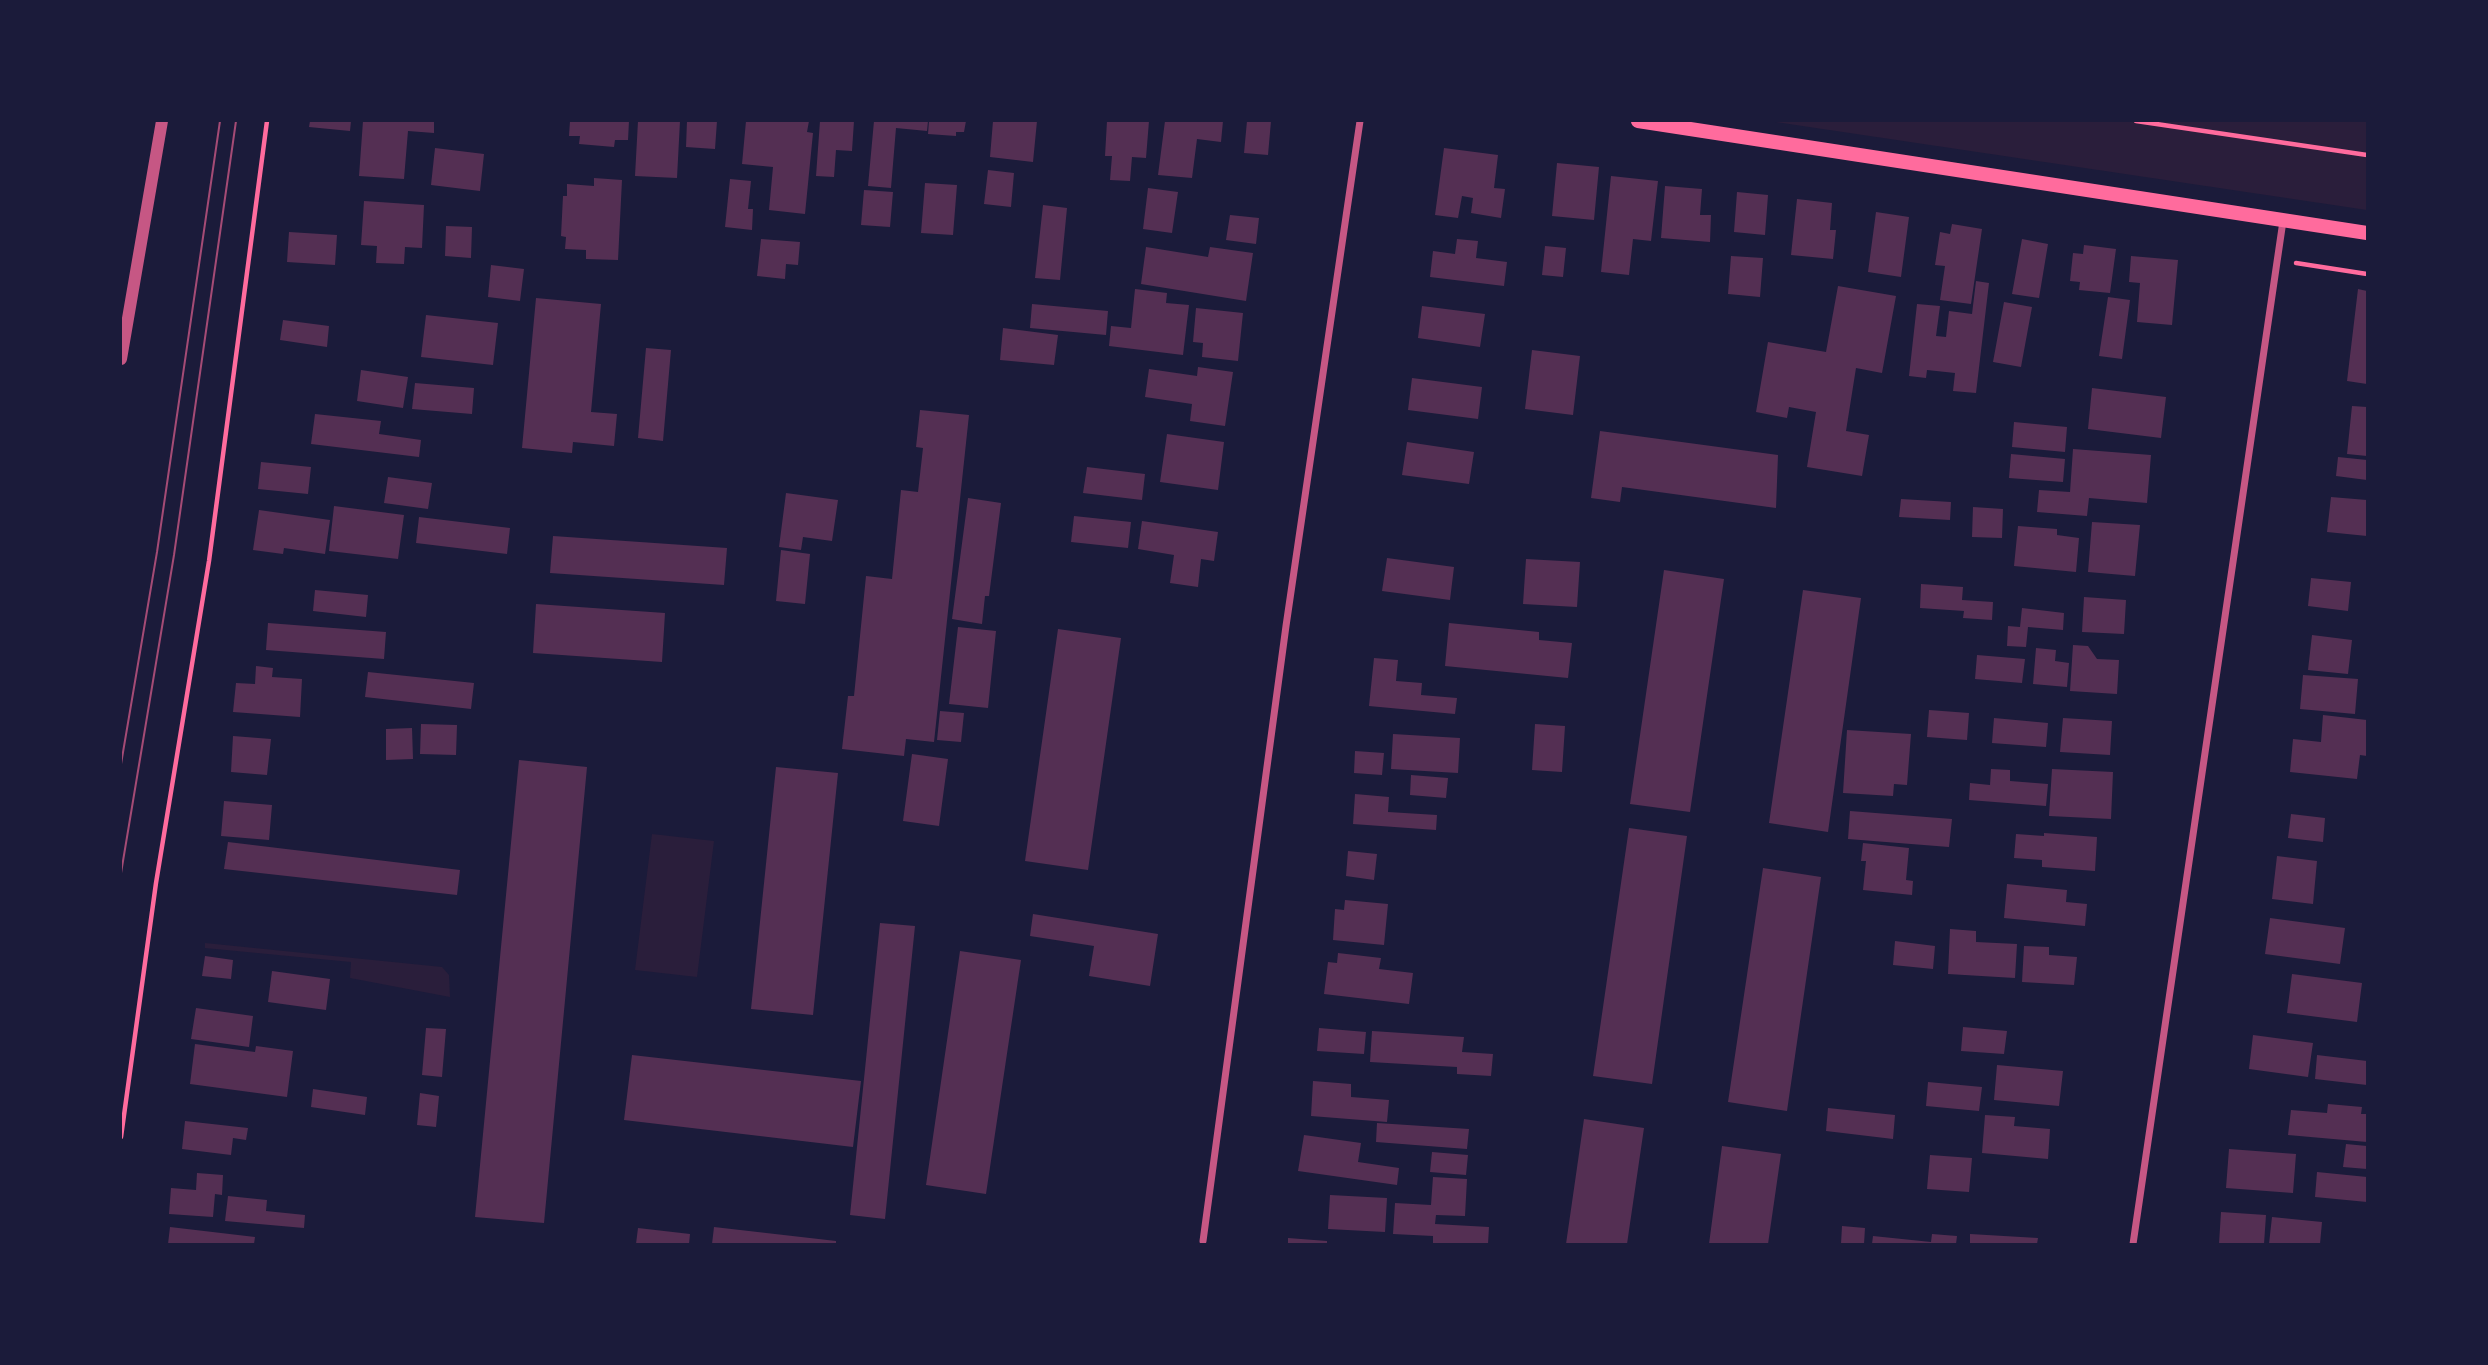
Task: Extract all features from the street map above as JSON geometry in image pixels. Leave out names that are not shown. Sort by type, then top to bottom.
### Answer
[{"type":"main road","points":[[1639,121],[2367,233]]},
{"type":"street","points":[[121,359],[162,121]]},
{"type":"street","points":[[1203,1241],[1286,626],[1360,121]]},
{"type":"street","points":[[2133,1244],[2283,220]]},
{"type":"path","points":[[121,1137],[156,883],[209,561],[267,121]]},
{"type":"path","points":[[2136,121],[2367,155]]},
{"type":"path","points":[[2277,260],[2367,274]]},
{"type":"shaded area","points":[[1769,121],[2367,121],[2367,210]]},
{"type":"shaded area","points":[[652,834],[714,841],[697,977],[635,970]]},
{"type":"shaded area","points":[[205,943],[442,967],[449,975],[450,997],[350,978],[351,962],[205,948]]},
{"type":"building","points":[[310,121],[351,121],[350,131],[309,127]]},
{"type":"building","points":[[363,121],[434,121],[434,133],[408,131],[404,179],[359,176]]},
{"type":"building","points":[[570,121],[629,121],[628,140],[615,140],[614,147],[579,144],[580,136],[569,136]]},
{"type":"building","points":[[638,121],[680,121],[677,178],[635,176]]},
{"type":"building","points":[[687,121],[717,121],[715,149],[686,147]]},
{"type":"building","points":[[746,121],[809,121],[807,132],[813,133],[805,214],[769,210],[773,167],[742,164]]},
{"type":"building","points":[[820,121],[854,121],[852,151],[836,150],[834,177],[816,176]]},
{"type":"building","points":[[874,121],[928,121],[927,131],[896,128],[891,188],[868,186]]},
{"type":"building","points":[[929,121],[966,121],[964,132],[956,132],[956,136],[928,134]]},
{"type":"building","points":[[993,121],[1037,121],[1033,162],[990,157]]},
{"type":"building","points":[[1107,121],[1149,121],[1146,158],[1132,157],[1130,181],[1110,180],[1112,156],[1105,156]]},
{"type":"building","points":[[1165,121],[1223,121],[1221,142],[1197,139],[1192,178],[1158,175]]},
{"type":"building","points":[[1247,121],[1271,121],[1268,155],[1244,153]]},
{"type":"building","points":[[435,148],[484,154],[480,191],[431,185]]},
{"type":"building","points":[[1444,148],[1498,155],[1494,188],[1505,189],[1501,218],[1471,213],[1473,198],[1462,196],[1458,218],[1435,215]]},
{"type":"building","points":[[1557,163],[1599,167],[1594,220],[1552,216]]},
{"type":"building","points":[[988,170],[1014,173],[1011,207],[984,204]]},
{"type":"building","points":[[1611,176],[1658,181],[1651,241],[1633,239],[1629,275],[1601,272]]},
{"type":"building","points":[[594,178],[622,180],[618,260],[586,259],[586,250],[565,249],[566,237],[561,236],[563,196],[567,196],[567,184],[594,186]]},
{"type":"building","points":[[730,179],[751,181],[748,209],[753,209],[752,230],[725,227]]},
{"type":"building","points":[[925,183],[957,185],[953,235],[921,233]]},
{"type":"building","points":[[1665,186],[1702,189],[1700,215],[1711,215],[1710,242],[1661,238]]},
{"type":"building","points":[[1148,188],[1178,192],[1172,233],[1143,229]]},
{"type":"building","points":[[864,190],[893,192],[890,227],[861,225]]},
{"type":"building","points":[[1737,192],[1768,195],[1765,235],[1734,232]]},
{"type":"building","points":[[1797,199],[1832,203],[1830,230],[1836,230],[1833,259],[1791,255]]},
{"type":"building","points":[[364,201],[424,205],[422,248],[405,247],[404,264],[376,263],[377,246],[361,245]]},
{"type":"building","points":[[1043,205],[1067,208],[1060,280],[1035,278]]},
{"type":"building","points":[[1876,212],[1909,217],[1901,277],[1868,272]]},
{"type":"building","points":[[1230,215],[1259,218],[1256,244],[1226,240]]},
{"type":"building","points":[[1952,224],[1982,229],[1971,304],[1940,300],[1945,266],[1935,265],[1940,232],[1950,234]]},
{"type":"building","points":[[446,226],[472,227],[471,258],[445,256]]},
{"type":"building","points":[[289,232],[337,235],[335,265],[287,262]]},
{"type":"building","points":[[761,239],[800,242],[798,265],[786,264],[785,279],[757,276]]},
{"type":"building","points":[[1457,239],[1478,241],[1476,258],[1507,262],[1504,286],[1430,277],[1433,251],[1455,254]]},
{"type":"building","points":[[2022,239],[2048,244],[2039,298],[2012,294]]},
{"type":"building","points":[[2084,245],[2116,249],[2110,293],[2079,290],[2080,282],[2070,281],[2073,253],[2083,254]]},
{"type":"building","points":[[1545,246],[1566,248],[1563,277],[1542,275]]},
{"type":"building","points":[[1146,247],[1208,257],[1210,247],[1253,253],[1246,301],[1141,284]]},
{"type":"building","points":[[1731,256],[1763,258],[1760,297],[1728,294]]},
{"type":"building","points":[[2131,256],[2178,260],[2172,325],[2137,322],[2140,283],[2129,282]]},
{"type":"building","points":[[491,265],[524,269],[520,301],[488,297]]},
{"type":"building","points":[[1976,281],[1989,283],[1976,393],[1953,391],[1955,373],[1927,370],[1926,378],[1909,376],[1917,304],[1940,306],[1936,336],[1946,337],[1949,311],[1972,314]]},
{"type":"building","points":[[1838,286],[1896,296],[1882,373],[1856,368],[1846,431],[1869,435],[1862,476],[1807,467],[1816,412],[1789,407],[1787,418],[1756,412],[1768,342],[1826,352]]},
{"type":"building","points":[[1135,289],[1167,293],[1166,303],[1189,305],[1183,355],[1109,346],[1111,326],[1131,328]]},
{"type":"building","points":[[2358,289],[2367,291],[2367,384],[2347,381]]},
{"type":"building","points":[[2108,297],[2130,300],[2122,359],[2099,356]]},
{"type":"building","points":[[536,298],[601,304],[591,412],[617,414],[614,446],[573,442],[572,453],[522,448]]},
{"type":"building","points":[[2004,302],[2032,307],[2021,367],[1993,362]]},
{"type":"building","points":[[1032,304],[1108,311],[1106,335],[1030,328]]},
{"type":"building","points":[[1422,306],[1485,314],[1480,347],[1418,338]]},
{"type":"building","points":[[1196,308],[1243,313],[1238,361],[1202,357],[1203,343],[1193,342]]},
{"type":"building","points":[[426,315],[498,323],[493,365],[421,357]]},
{"type":"building","points":[[283,320],[329,326],[327,347],[280,340]]},
{"type":"building","points":[[1003,328],[1058,335],[1054,365],[1000,360]]},
{"type":"building","points":[[646,348],[671,350],[663,441],[638,438]]},
{"type":"building","points":[[1532,350],[1580,356],[1573,415],[1525,409]]},
{"type":"building","points":[[1198,367],[1233,372],[1225,426],[1190,421],[1192,404],[1145,397],[1149,369],[1197,376]]},
{"type":"building","points":[[361,370],[408,377],[403,408],[357,401]]},
{"type":"building","points":[[1412,378],[1482,387],[1478,419],[1408,410]]},
{"type":"building","points":[[415,383],[474,388],[472,414],[412,409]]},
{"type":"building","points":[[2092,388],[2166,397],[2161,438],[2088,429]]},
{"type":"building","points":[[2352,406],[2367,407],[2367,456],[2347,454]]},
{"type":"building","points":[[920,410],[969,415],[934,742],[906,739],[904,756],[842,749],[848,696],[854,696],[866,576],[892,579],[901,490],[918,492],[923,448],[916,447]]},
{"type":"building","points":[[315,414],[381,421],[379,434],[421,440],[419,457],[311,444]]},
{"type":"building","points":[[2014,422],[2067,427],[2065,452],[2012,447]]},
{"type":"building","points":[[1600,431],[1778,455],[1776,508],[1622,487],[1620,502],[1591,498]]},
{"type":"building","points":[[1167,434],[1224,442],[1218,490],[1160,482]]},
{"type":"building","points":[[1407,442],[1474,452],[1469,484],[1402,475]]},
{"type":"building","points":[[2073,449],[2151,455],[2147,503],[2089,498],[2087,516],[2037,512],[2039,490],[2070,492]]},
{"type":"building","points":[[2011,454],[2065,459],[2063,482],[2009,478]]},
{"type":"building","points":[[2338,457],[2367,460],[2367,480],[2336,476]]},
{"type":"building","points":[[261,462],[311,467],[308,494],[258,489]]},
{"type":"building","points":[[1087,467],[1145,474],[1142,500],[1083,493]]},
{"type":"building","points":[[388,477],[432,483],[428,509],[384,503]]},
{"type":"building","points":[[786,493],[838,500],[832,541],[803,537],[801,550],[779,547]]},
{"type":"building","points":[[2331,497],[2367,500],[2367,536],[2327,532]]},
{"type":"building","points":[[968,498],[1001,503],[989,596],[985,596],[982,624],[952,619]]},
{"type":"building","points":[[1901,499],[1951,502],[1950,520],[1899,517]]},
{"type":"building","points":[[334,506],[404,515],[398,559],[329,551]]},
{"type":"building","points":[[1973,507],[2003,509],[2002,538],[1972,537]]},
{"type":"building","points":[[259,510],[330,520],[325,554],[284,548],[283,554],[253,550]]},
{"type":"building","points":[[1074,516],[1131,522],[1128,548],[1071,542]]},
{"type":"building","points":[[419,517],[510,528],[507,554],[416,543]]},
{"type":"building","points":[[1142,521],[1218,532],[1214,561],[1201,559],[1198,587],[1170,583],[1174,555],[1138,549]]},
{"type":"building","points":[[2092,522],[2140,525],[2135,576],[2088,572]]},
{"type":"building","points":[[2018,526],[2057,529],[2057,535],[2079,538],[2076,572],[2014,566]]},
{"type":"building","points":[[553,536],[727,548],[724,585],[550,573]]},
{"type":"building","points":[[781,550],[810,554],[805,604],[776,601]]},
{"type":"building","points":[[1387,558],[1454,567],[1450,600],[1382,591]]},
{"type":"building","points":[[1526,559],[1580,562],[1577,607],[1523,604]]},
{"type":"building","points":[[1664,570],[1724,579],[1690,812],[1630,804]]},
{"type":"building","points":[[2311,578],[2351,582],[2348,611],[2308,606]]},
{"type":"building","points":[[1921,584],[1963,587],[1962,600],[1993,602],[1992,620],[1963,618],[1964,611],[1920,608]]},
{"type":"building","points":[[315,590],[368,595],[366,617],[313,611]]},
{"type":"building","points":[[1803,590],[1861,598],[1828,832],[1769,823]]},
{"type":"building","points":[[2084,597],[2126,600],[2124,634],[2082,632]]},
{"type":"building","points":[[536,604],[665,613],[662,662],[533,653]]},
{"type":"building","points":[[2022,608],[2064,613],[2063,630],[2028,627],[2026,647],[2007,646],[2008,626],[2020,627]]},
{"type":"building","points":[[268,623],[386,632],[384,659],[266,650]]},
{"type":"building","points":[[1449,623],[1539,632],[1539,640],[1572,643],[1568,678],[1445,666]]},
{"type":"building","points":[[958,627],[996,631],[988,708],[949,704]]},
{"type":"building","points":[[1058,629],[1121,638],[1088,870],[1025,861]]},
{"type":"building","points":[[2312,635],[2352,640],[2348,674],[2308,670]]},
{"type":"building","points":[[2073,645],[2088,646],[2097,659],[2119,660],[2117,694],[2070,691]]},
{"type":"building","points":[[2036,648],[2056,650],[2055,661],[2069,663],[2067,687],[2033,684]]},
{"type":"building","points":[[1977,655],[2025,659],[2022,683],[1975,679]]},
{"type":"building","points":[[1374,658],[1398,660],[1396,681],[1422,683],[1421,695],[1457,698],[1455,714],[1369,706]]},
{"type":"building","points":[[256,666],[273,668],[272,677],[302,679],[300,717],[233,712],[236,683],[255,684]]},
{"type":"building","points":[[368,672],[474,683],[471,709],[365,697]]},
{"type":"building","points":[[2303,675],[2358,679],[2355,714],[2300,709]]},
{"type":"building","points":[[1929,710],[1969,713],[1967,740],[1927,737]]},
{"type":"building","points":[[940,711],[964,713],[961,742],[937,740]]},
{"type":"building","points":[[2323,715],[2367,720],[2367,756],[2360,755],[2357,779],[2290,772],[2293,739],[2321,742]]},
{"type":"building","points":[[1994,718],[2048,723],[2046,747],[1992,743]]},
{"type":"building","points":[[2063,718],[2112,721],[2110,755],[2060,752]]},
{"type":"building","points":[[421,724],[457,725],[456,755],[420,754]]},
{"type":"building","points":[[1535,724],[1565,726],[1562,772],[1532,770]]},
{"type":"building","points":[[412,728],[413,759],[386,760],[386,729]]},
{"type":"building","points":[[1847,730],[1911,734],[1907,785],[1894,784],[1893,796],[1843,793]]},
{"type":"building","points":[[1393,734],[1460,738],[1458,773],[1391,769]]},
{"type":"building","points":[[233,736],[271,739],[267,775],[231,772]]},
{"type":"building","points":[[1355,751],[1384,753],[1382,775],[1354,773]]},
{"type":"building","points":[[912,754],[948,759],[939,826],[903,821]]},
{"type":"building","points":[[519,760],[587,767],[544,1223],[475,1217]]},
{"type":"building","points":[[776,767],[838,773],[813,1015],[751,1009]]},
{"type":"building","points":[[1991,769],[2010,770],[2010,781],[2048,784],[2046,806],[1969,800],[1970,783],[1990,785]]},
{"type":"building","points":[[2052,769],[2113,772],[2111,819],[2049,816]]},
{"type":"building","points":[[1411,775],[1448,778],[1446,798],[1410,795]]},
{"type":"building","points":[[1355,794],[1389,797],[1388,812],[1437,815],[1436,830],[1353,824]]},
{"type":"building","points":[[224,801],[272,805],[269,840],[221,836]]},
{"type":"building","points":[[1850,811],[1952,819],[1949,847],[1848,839]]},
{"type":"building","points":[[2291,814],[2325,818],[2323,842],[2288,838]]},
{"type":"building","points":[[1629,828],[1687,836],[1652,1084],[1593,1076]]},
{"type":"building","points":[[2044,833],[2097,837],[2095,871],[2042,867],[2042,860],[2014,858],[2016,834],[2044,836]]},
{"type":"building","points":[[228,842],[460,870],[457,895],[224,869]]},
{"type":"building","points":[[1863,843],[1909,848],[1906,880],[1913,881],[1912,895],[1863,890],[1866,861],[1861,861]]},
{"type":"building","points":[[1348,851],[1377,854],[1374,880],[1346,876]]},
{"type":"building","points":[[2277,856],[2317,861],[2313,904],[2272,899]]},
{"type":"building","points":[[1763,868],[1821,877],[1787,1111],[1728,1102]]},
{"type":"building","points":[[2007,884],[2067,890],[2066,902],[2087,904],[2085,926],[2004,918]]},
{"type":"building","points":[[1345,900],[1388,904],[1384,945],[1333,940],[1335,909],[1344,910]]},
{"type":"building","points":[[1033,914],[1158,934],[1150,986],[1089,976],[1094,946],[1030,936]]},
{"type":"building","points":[[2270,918],[2345,928],[2340,964],[2265,954]]},
{"type":"building","points":[[880,923],[915,926],[885,1219],[850,1215]]},
{"type":"building","points":[[1950,929],[1976,931],[1976,942],[2017,944],[2015,978],[1948,974]]},
{"type":"building","points":[[1895,941],[1935,946],[1933,969],[1893,965]]},
{"type":"building","points":[[2024,946],[2049,947],[2049,955],[2077,957],[2074,985],[2022,982]]},
{"type":"building","points":[[960,951],[1021,960],[986,1194],[926,1185]]},
{"type":"building","points":[[1338,953],[1381,958],[1379,969],[1413,973],[1409,1004],[1324,994],[1328,962],[1337,963]]},
{"type":"building","points":[[205,956],[233,960],[231,979],[202,976]]},
{"type":"building","points":[[272,971],[330,979],[326,1010],[268,1002]]},
{"type":"building","points":[[2292,974],[2362,983],[2357,1022],[2287,1013]]},
{"type":"building","points":[[196,1008],[253,1016],[249,1047],[191,1039]]},
{"type":"building","points":[[1963,1027],[2007,1031],[2004,1054],[1961,1051]]},
{"type":"building","points":[[426,1028],[446,1029],[442,1077],[422,1075]]},
{"type":"building","points":[[1319,1028],[1366,1032],[1364,1054],[1317,1051]]},
{"type":"building","points":[[1372,1031],[1464,1037],[1462,1052],[1493,1054],[1491,1076],[1457,1074],[1457,1067],[1370,1062]]},
{"type":"building","points":[[2253,1035],[2313,1043],[2308,1077],[2249,1069]]},
{"type":"building","points":[[195,1044],[255,1052],[256,1046],[293,1051],[287,1097],[190,1084]]},
{"type":"building","points":[[632,1055],[861,1081],[853,1147],[624,1120]]},
{"type":"building","points":[[2317,1055],[2367,1061],[2367,1085],[2315,1079]]},
{"type":"building","points":[[1997,1065],[2063,1071],[2059,1106],[1994,1100]]},
{"type":"building","points":[[1313,1081],[1351,1084],[1351,1097],[1389,1100],[1387,1122],[1311,1116]]},
{"type":"building","points":[[1928,1082],[1982,1087],[1979,1111],[1926,1106]]},
{"type":"building","points":[[313,1089],[367,1097],[365,1115],[311,1107]]},
{"type":"building","points":[[420,1093],[439,1096],[436,1127],[417,1125]]},
{"type":"building","points":[[2328,1104],[2362,1107],[2361,1114],[2367,1114],[2367,1142],[2288,1135],[2291,1110],[2327,1113]]},
{"type":"building","points":[[1828,1108],[1895,1115],[1893,1139],[1826,1131]]},
{"type":"building","points":[[1985,1115],[2015,1117],[2014,1126],[2050,1129],[2048,1159],[1982,1153]]},
{"type":"building","points":[[1584,1119],[1644,1128],[1627,1244],[1566,1244]]},
{"type":"building","points":[[185,1121],[248,1128],[246,1140],[233,1138],[231,1155],[182,1149]]},
{"type":"building","points":[[1377,1123],[1469,1129],[1467,1149],[1376,1142]]},
{"type":"building","points":[[1304,1135],[1361,1143],[1358,1162],[1399,1168],[1397,1185],[1298,1171]]},
{"type":"building","points":[[2346,1144],[2367,1146],[2367,1169],[2343,1167]]},
{"type":"building","points":[[1722,1146],[1781,1154],[1768,1244],[1709,1244]]},
{"type":"building","points":[[2229,1149],[2296,1154],[2293,1193],[2226,1188]]},
{"type":"building","points":[[1432,1152],[1468,1155],[1466,1175],[1430,1172]]},
{"type":"building","points":[[1930,1155],[1972,1158],[1969,1192],[1927,1189]]},
{"type":"building","points":[[2317,1172],[2367,1177],[2367,1202],[2315,1197]]},
{"type":"building","points":[[197,1173],[223,1175],[222,1195],[215,1194],[213,1217],[169,1214],[171,1188],[196,1190]]},
{"type":"building","points":[[1433,1177],[1467,1179],[1465,1216],[1436,1215],[1435,1224],[1489,1227],[1488,1244],[1433,1244],[1433,1236],[1393,1234],[1395,1203],[1431,1205]]},
{"type":"building","points":[[1330,1195],[1387,1198],[1385,1232],[1328,1229]]},
{"type":"building","points":[[228,1196],[267,1200],[266,1211],[305,1215],[304,1228],[225,1221]]},
{"type":"building","points":[[2221,1212],[2266,1215],[2264,1244],[2219,1244]]},
{"type":"building","points":[[2272,1217],[2322,1222],[2320,1244],[2269,1244]]},
{"type":"building","points":[[1842,1226],[1865,1228],[1864,1244],[1841,1244]]},
{"type":"building","points":[[170,1227],[255,1237],[254,1244],[168,1244]]},
{"type":"building","points":[[714,1227],[836,1241],[836,1244],[712,1244]]},
{"type":"building","points":[[638,1228],[690,1234],[689,1244],[636,1244]]},
{"type":"building","points":[[1932,1234],[1957,1236],[1956,1244],[1872,1244],[1873,1236],[1931,1242]]},
{"type":"building","points":[[1970,1234],[2038,1238],[2037,1244],[1970,1244]]},
{"type":"building","points":[[1288,1238],[1327,1241],[1327,1244],[1288,1244]]},
{"type":"tram line","points":[[121,764],[157,552],[220,121]]},
{"type":"tram line","points":[[121,873],[174,555],[236,121]]}]
